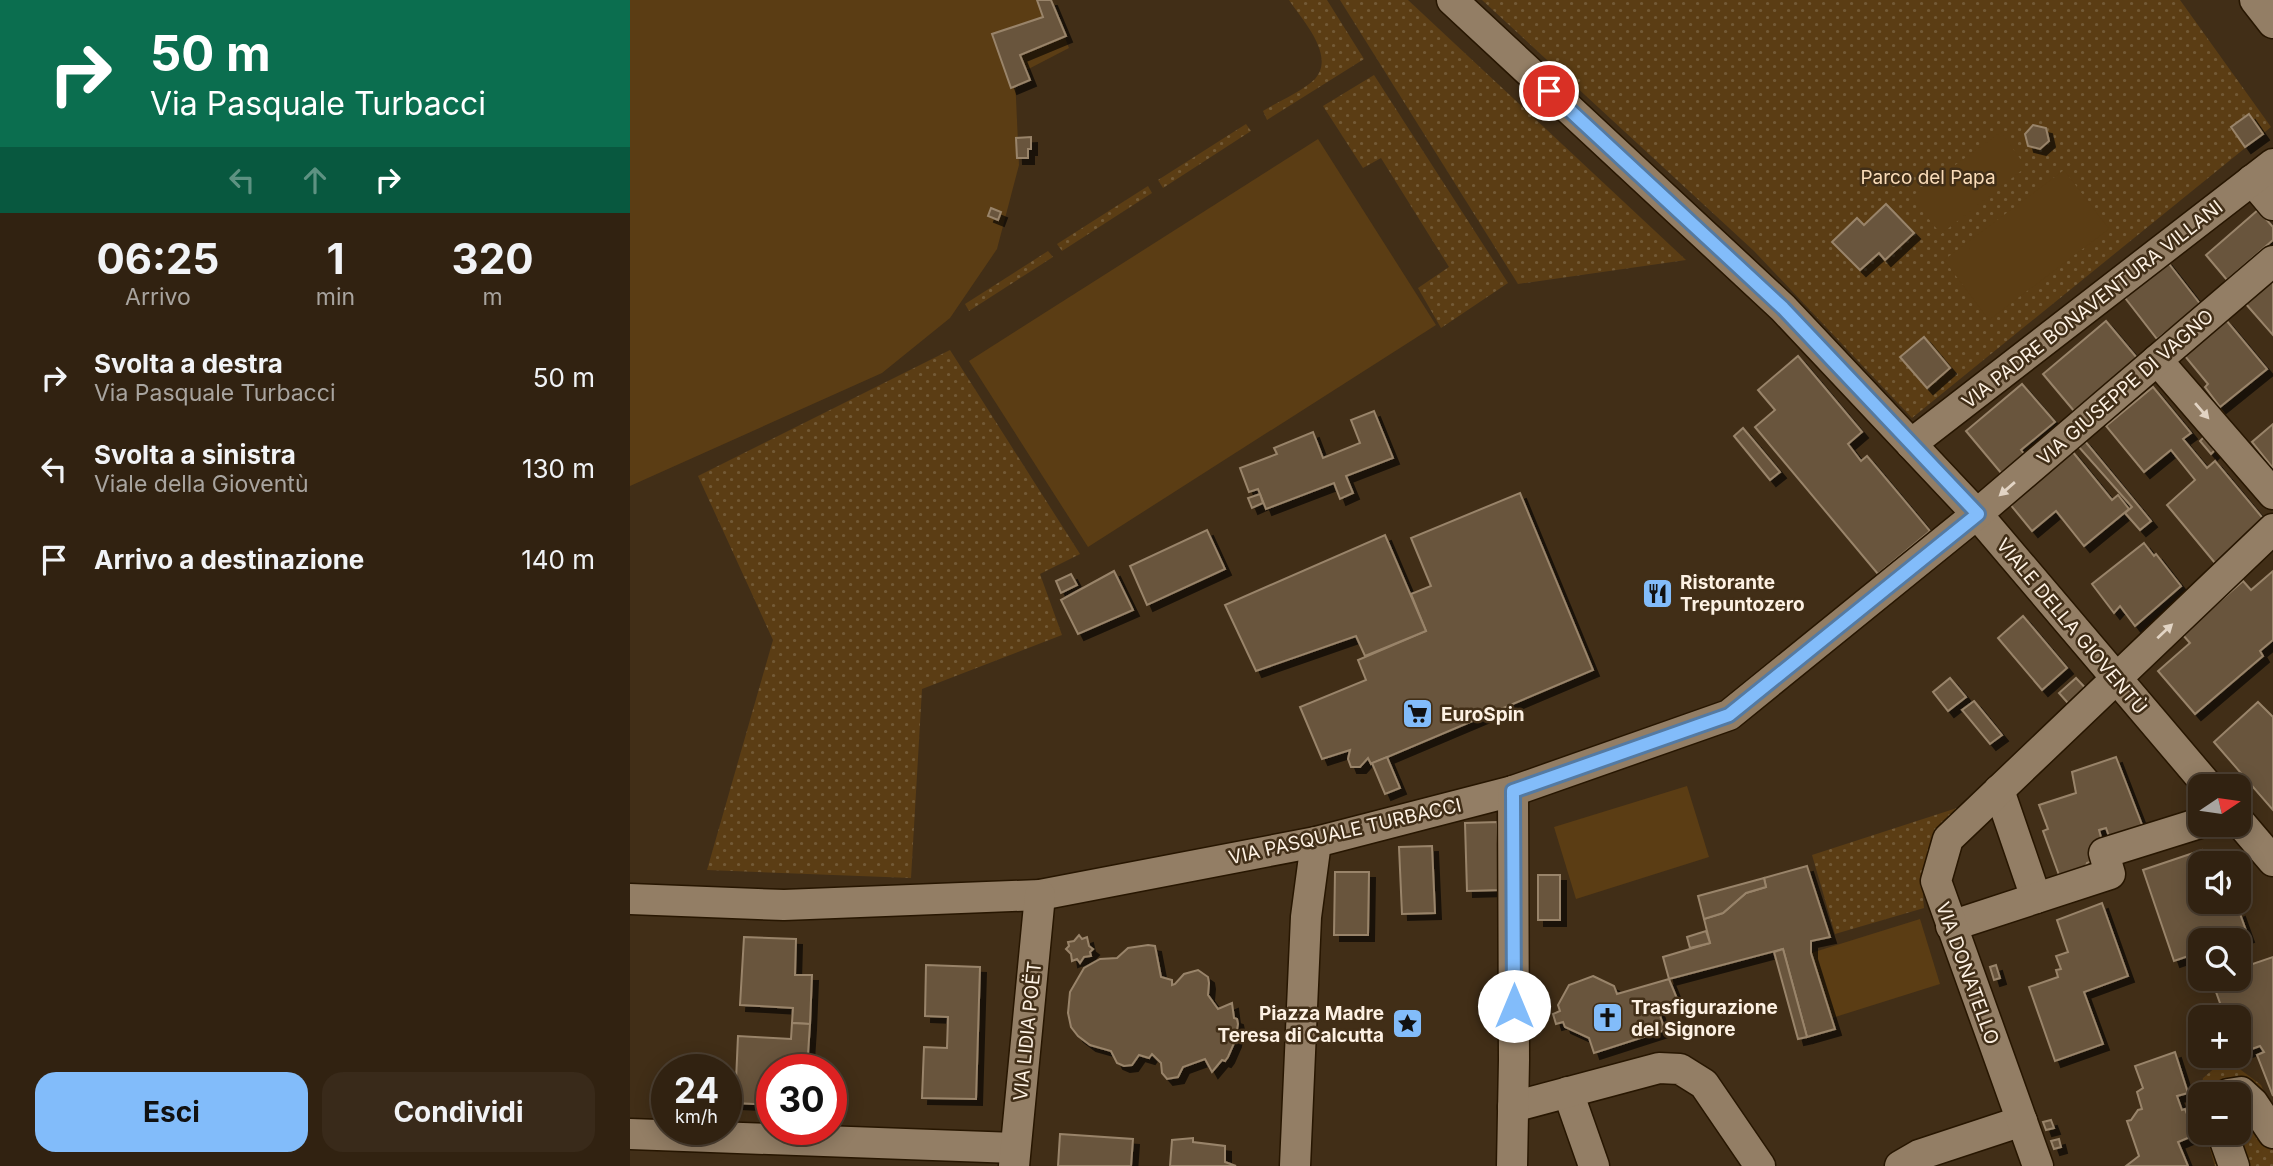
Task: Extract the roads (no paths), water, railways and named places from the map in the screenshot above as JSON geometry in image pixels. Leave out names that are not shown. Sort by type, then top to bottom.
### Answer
[{"type":"street","name":"VIALE DELLA GIOVENTÙ","points":[[1452,0],[1783,308],[1978,514],[2198,774]]},
{"type":"street","points":[[2255,0],[2273,23]]},
{"type":"street","name":"VIA PADRE BONAVENTURA VILLANI","points":[[1911,444],[2262,172]]},
{"type":"street","points":[[2262,172],[2273,205]]},
{"type":"street","name":"VIA GIUSEPPE DI VAGNO","points":[[1978,514],[2273,261]]},
{"type":"street","points":[[2157,360],[2273,494]]},
{"type":"street","name":"VIA PASQUALE TURBACCI","points":[[630,899],[785,905],[1041,895],[1316,842],[1513,791],[1729,715],[1978,514]]},
{"type":"street","name":"VIA DONATELLO","points":[[2038,1166],[1936,881],[1948,839],[2273,529]]},
{"type":"street","points":[[1999,790],[2036,898]]},
{"type":"street","points":[[1512,1166],[1513,791]]},
{"type":"street","points":[[1951,926],[2110,874],[2104,853],[2188,827]]},
{"type":"street","points":[[2251,836],[2273,861]]},
{"type":"street","points":[[1295,1166],[1306,917],[1316,842]]},
{"type":"street","name":"VIA LIDIA POËT","points":[[1014,1157],[1041,895]]},
{"type":"street","points":[[1513,1107],[1659,1068],[1680,1069],[1704,1084],[1760,1166]]},
{"type":"street","points":[[1568,1092],[1594,1166]]},
{"type":"street","points":[[2251,1101],[2273,1133]]},
{"type":"street","points":[[1900,1166],[1919,1155],[2022,1121]]},
{"type":"street","points":[[630,1135],[1014,1157]]},
{"type":"street","points":[[2227,1145],[2234,1166]]},
{"type":"place","name":"Ristorante Trepuntozero","points":[[1657,593]]},
{"type":"place","name":"EuroSpin","points":[[1418,714]]},
{"type":"place","name":"Trasfigurazione del Signore","points":[[1608,1018]]},
{"type":"place","name":"Piazza Madre Teresa di Calcutta","points":[[1407,1024]]},
{"type":"park label","name":"Parco del Papa","points":[[1928,177]]}]
